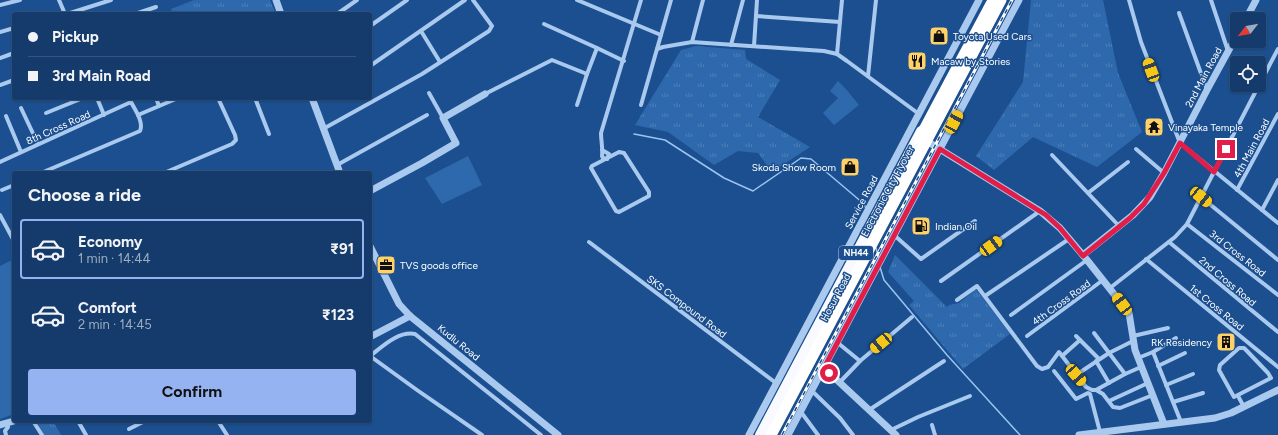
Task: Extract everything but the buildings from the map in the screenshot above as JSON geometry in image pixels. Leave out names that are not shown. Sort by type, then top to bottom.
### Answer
[{"type":"highway","name":"Electronic City Flyover","points":[[762,426],[991,0]]},
{"type":"highway","name":"Electronic City Flyover","points":[[771,435],[1001,0]]},
{"type":"highway","name":"Hosur Road","points":[[775,435],[1006,0]]},
{"type":"highway","points":[[760,435],[762,426]]},
{"type":"street","points":[[0,5],[20,0]]},
{"type":"street","points":[[59,0],[65,12]]},
{"type":"street","points":[[73,12],[112,0]]},
{"type":"street","points":[[276,0],[280,12]]},
{"type":"street","points":[[340,12],[357,0]]},
{"type":"street","points":[[372,25],[407,0]]},
{"type":"street","points":[[372,65],[465,0]]},
{"type":"street","points":[[324,129],[395,91],[491,28],[492,26],[473,0]]},
{"type":"street","points":[[577,0],[661,35]]},
{"type":"street","points":[[607,159],[619,152],[624,153],[648,189],[649,196],[621,211],[616,211],[591,168],[592,166],[607,159],[609,154],[602,150],[600,143],[601,133],[624,61],[641,0]]},
{"type":"street","points":[[641,105],[671,0]]},
{"type":"street","points":[[692,42],[703,0]]},
{"type":"street","points":[[731,45],[743,0]]},
{"type":"street","points":[[754,46],[757,0]]},
{"type":"street","points":[[836,54],[842,0]]},
{"type":"street","points":[[868,76],[876,0]]},
{"type":"street","name":"Service Road","points":[[749,435],[762,426],[776,383],[979,0]]},
{"type":"street","points":[[788,435],[1019,0]]},
{"type":"street","points":[[1129,0],[1143,48],[1180,143],[1278,223]]},
{"type":"street","points":[[1211,0],[1228,51]]},
{"type":"street","points":[[1250,12],[1256,0]]},
{"type":"street","points":[[141,12],[156,7]]},
{"type":"street","points":[[1179,14],[1207,90]]},
{"type":"street","points":[[756,16],[840,22]]},
{"type":"street","points":[[544,24],[624,61]]},
{"type":"street","points":[[0,32],[12,29]]},
{"type":"street","points":[[421,32],[440,62]]},
{"type":"street","points":[[657,49],[692,42],[824,51],[836,54],[919,114]]},
{"type":"street","name":"2nd Main Road","points":[[1085,258],[1144,204],[1164,173],[1230,47]]},
{"type":"street","points":[[577,105],[597,48]]},
{"type":"street","points":[[1266,71],[1278,48]]},
{"type":"street","points":[[0,58],[12,54]]},
{"type":"street","points":[[443,118],[485,94],[552,60],[587,74]]},
{"type":"street","points":[[0,85],[12,81]]},
{"type":"street","points":[[1110,288],[1169,242],[1187,224],[1255,92]]},
{"type":"street","points":[[372,190],[456,143],[429,93]]},
{"type":"street","points":[[46,112],[78,100]]},
{"type":"street","points":[[98,100],[104,115]]},
{"type":"street","points":[[157,100],[159,106]]},
{"type":"street","points":[[47,171],[140,131],[142,128],[138,115],[173,100]]},
{"type":"street","points":[[169,171],[232,144],[236,140],[235,134],[219,100]]},
{"type":"street","points":[[256,100],[269,134]]},
{"type":"street","points":[[314,100],[339,171]]},
{"type":"street","name":"8th Cross Road","points":[[0,162],[131,102],[138,115]]},
{"type":"street","points":[[21,108],[38,144]]},
{"type":"street","name":"4th Main Road","points":[[1237,190],[1278,114]]},
{"type":"street","points":[[337,165],[428,115]]},
{"type":"street","points":[[6,116],[21,152]]},
{"type":"street","points":[[930,143],[1040,211],[1055,223],[1110,288],[1129,313],[1138,358],[1154,395],[1164,424]]},
{"type":"street","points":[[1136,149],[1164,173]]},
{"type":"street","points":[[1052,155],[1119,226]]},
{"type":"street","points":[[1088,193],[1128,162]]},
{"type":"street","points":[[1262,210],[1278,180]]},
{"type":"street","points":[[2,190],[12,185]]},
{"type":"street","points":[[1201,197],[1278,260]]},
{"type":"street","points":[[941,282],[1040,211]]},
{"type":"street","points":[[0,215],[12,237]]},
{"type":"street","points":[[894,235],[921,259],[975,221]]},
{"type":"street","name":"3rd Cross Road","points":[[1187,224],[1278,295]]},
{"type":"street","points":[[985,296],[1069,239]]},
{"type":"street","name":"SKS Compound Road","points":[[588,242],[776,383]]},
{"type":"street","name":"2nd Cross Road","points":[[1169,242],[1278,332]]},
{"type":"street","name":"Kudlu Road","points":[[372,250],[398,304],[410,316],[558,435]]},
{"type":"street","points":[[1011,314],[1085,258]]},
{"type":"street","name":"1st Cross Road","points":[[1146,259],[1278,367]]},
{"type":"street","name":"4th Cross Road","points":[[1027,336],[1103,280]]},
{"type":"street","points":[[957,300],[977,286],[1037,366],[1042,369],[1048,367],[1059,352],[1086,387],[1096,390],[1109,401],[1113,407],[1120,408],[1154,395]]},
{"type":"street","points":[[372,336],[410,316]]},
{"type":"street","points":[[840,382],[860,361],[912,317]]},
{"type":"street","points":[[1076,375],[1133,338],[1168,328]]},
{"type":"street","points":[[1094,333],[1125,374]]},
{"type":"street","points":[[372,355],[404,334],[415,334],[541,435]]},
{"type":"street","points":[[1076,336],[1098,360],[1109,383]]},
{"type":"street","points":[[1138,358],[1153,352],[1176,338]]},
{"type":"street","points":[[1062,356],[1080,340]]},
{"type":"street","points":[[838,343],[860,361]]},
{"type":"street","points":[[1239,348],[1244,348],[1251,354],[1271,378],[1234,397],[1219,370],[1220,365],[1239,348]]},
{"type":"street","points":[[1251,354],[1255,348]]},
{"type":"street","points":[[1153,352],[1181,422]]},
{"type":"street","points":[[1158,366],[1185,353]]},
{"type":"street","points":[[372,357],[482,435]]},
{"type":"street","points":[[869,410],[944,361]]},
{"type":"street","points":[[1096,390],[1125,374],[1142,367]]},
{"type":"street","points":[[824,368],[893,433],[918,417],[970,396]]},
{"type":"street","points":[[1054,371],[1076,399],[1088,393],[1090,394],[1100,432]]},
{"type":"street","points":[[1166,384],[1193,374]]},
{"type":"street","points":[[1109,401],[1148,382]]},
{"type":"street","points":[[1079,435],[1215,418],[1231,413],[1278,390]]},
{"type":"street","points":[[812,391],[840,418],[853,435]]},
{"type":"street","points":[[1173,402],[1203,393]]},
{"type":"street","points":[[1238,396],[1244,407]]},
{"type":"street","points":[[801,412],[818,435]]},
{"type":"street","points":[[34,423],[42,435]]},
{"type":"street","points":[[79,423],[86,435]]},
{"type":"street","points":[[129,429],[141,423]]},
{"type":"street","points":[[219,423],[227,435]]},
{"type":"street","points":[[3,424],[8,427],[5,431],[6,435]]},
{"type":"street","points":[[932,425],[935,435]]},
{"type":"green space","points":[[194,0],[270,0],[275,12],[172,12],[171,9]]},
{"type":"green space","points":[[1031,0],[1103,0],[1118,73],[1142,132],[1097,167],[1033,137],[994,170],[976,156],[1023,82]]},
{"type":"green space","points":[[696,46],[745,50],[746,59],[780,80],[758,117],[810,147],[772,172],[758,153],[738,151],[714,165],[668,132],[635,125],[681,50]]},
{"type":"green space","points":[[838,81],[859,105],[834,125],[823,113],[838,98],[830,91]]},
{"type":"green space","points":[[468,156],[482,185],[442,204],[425,178]]},
{"type":"green space","points":[[895,255],[947,307],[949,305],[959,303],[976,289],[1010,334],[963,369],[909,305],[914,301],[888,272]]},
{"type":"green space","points":[[12,260],[12,415],[0,419],[0,266]]},
{"type":"green space","points":[[37,423],[54,423],[61,435],[44,435]]},
{"type":"waterway","points":[[634,134],[665,140],[724,178],[753,191],[801,158],[811,159],[864,204],[866,209]]},
{"type":"waterway","points":[[876,248],[879,259]]},
{"type":"waterway","points":[[880,267],[884,280],[947,355],[1020,435]]},
{"type":"railway","points":[[782,435],[1012,0]]},
{"type":"place","name":"Toyota Used Cars","points":[[939,36]]},
{"type":"place","name":"Macaw by Stories","points":[[917,61]]},
{"type":"place","name":"Vinayaka Temple","points":[[1154,127]]},
{"type":"place","name":"Skoda Show Room","points":[[850,167]]},
{"type":"place","name":"Indian Oil","points":[[921,226]]},
{"type":"place","name":"TVS goods office","points":[[386,265]]},
{"type":"place","name":"RK Residency","points":[[1226,342]]},
{"type":"route","points":[[829,373],[824,368],[940,149],[1046,215],[1060,228],[1083,256],[1130,218],[1144,204],[1155,190],[1180,143],[1214,172],[1226,149]]}]
